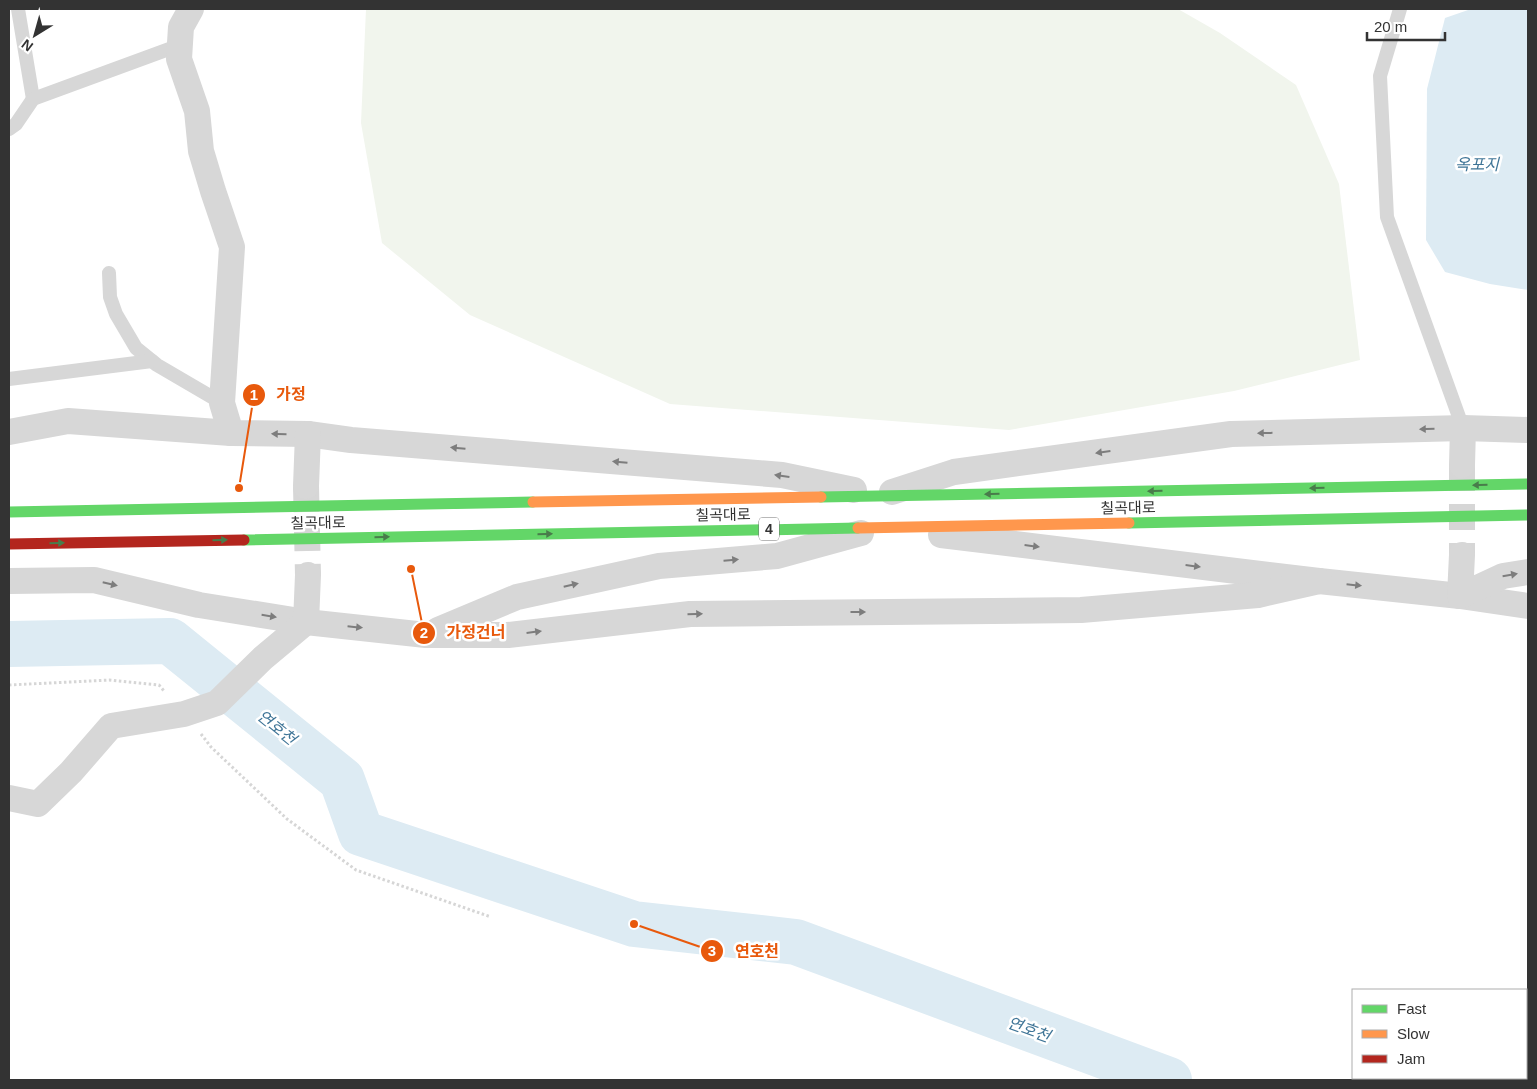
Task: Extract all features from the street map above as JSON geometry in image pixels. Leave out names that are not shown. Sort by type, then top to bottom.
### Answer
[{"type":"highway","name":"칠곡대로","points":[[9,512],[1528,484]]},
{"type":"highway","name":"칠곡대로","points":[[9,544],[1528,515]]},
{"type":"street","points":[[191,9],[181,27],[179,59],[197,111],[201,151],[232,247],[222,403],[230,433]]},
{"type":"street","points":[[9,432],[68,421],[230,433],[308,434],[782,476],[881,496],[954,472],[1231,434],[1463,428],[1528,430]]},
{"type":"street","points":[[1462,465],[1463,428]]},
{"type":"street","points":[[306,486],[308,434]]},
{"type":"street","points":[[426,635],[517,597],[658,566],[777,556],[879,527],[1319,581],[1460,596],[1528,606]]},
{"type":"street","points":[[1460,596],[1462,555]]},
{"type":"street","points":[[1460,596],[1503,576],[1528,572]]},
{"type":"street","points":[[9,798],[38,804],[72,772],[111,726],[184,714],[217,703],[264,658],[306,622],[308,575]]},
{"type":"street","points":[[9,581],[94,580],[199,605],[306,622],[426,635],[508,635],[690,614],[1081,610],[1258,595],[1319,581]]},
{"type":"lane","points":[[18,9],[33,99]]},
{"type":"lane","points":[[1400,9],[1380,76],[1387,217],[1463,428]]},
{"type":"lane","points":[[9,130],[16,124],[33,99],[180,45]]},
{"type":"lane","points":[[109,273],[110,297],[116,314],[136,348],[152,361],[222,403]]},
{"type":"lane","points":[[9,379],[152,361]]},
{"type":"path","points":[[9,685],[108,680],[159,685],[212,748],[287,818],[356,870],[491,917]]},
{"type":"shaded area","points":[[366,9],[1178,9],[1220,33],[1296,85],[1339,184],[1360,360],[1234,391],[1009,430],[670,404],[470,315],[382,243],[361,123]]},
{"type":"water","name":"옥포지","points":[[1471,9],[1528,9],[1528,290],[1490,284],[1445,272],[1426,240],[1427,89],[1445,18]]},
{"type":"waterway","name":"연호천","points":[[9,644],[170,641],[342,780],[361,833],[634,924],[796,942],[1169,1080]]},
{"type":"tunnel","points":[[1462,465],[1462,555]]},
{"type":"tunnel","points":[[306,486],[308,575]]},
{"type":"traffic: fast","points":[[821,497],[1528,484]]},
{"type":"traffic: fast","points":[[9,512],[533,502]]},
{"type":"traffic: fast","points":[[1129,523],[1528,515]]},
{"type":"traffic: fast","points":[[244,540],[858,528]]},
{"type":"traffic: slow","points":[[533,502],[821,497]]},
{"type":"traffic: slow","points":[[858,528],[1129,523]]},
{"type":"traffic: jam","points":[[9,544],[244,540]]},
{"type":"place","name":"가정","points":[[239,488]]},
{"type":"place","name":"가정건너","points":[[411,569]]},
{"type":"place","name":"연호천","points":[[634,924]]}]
